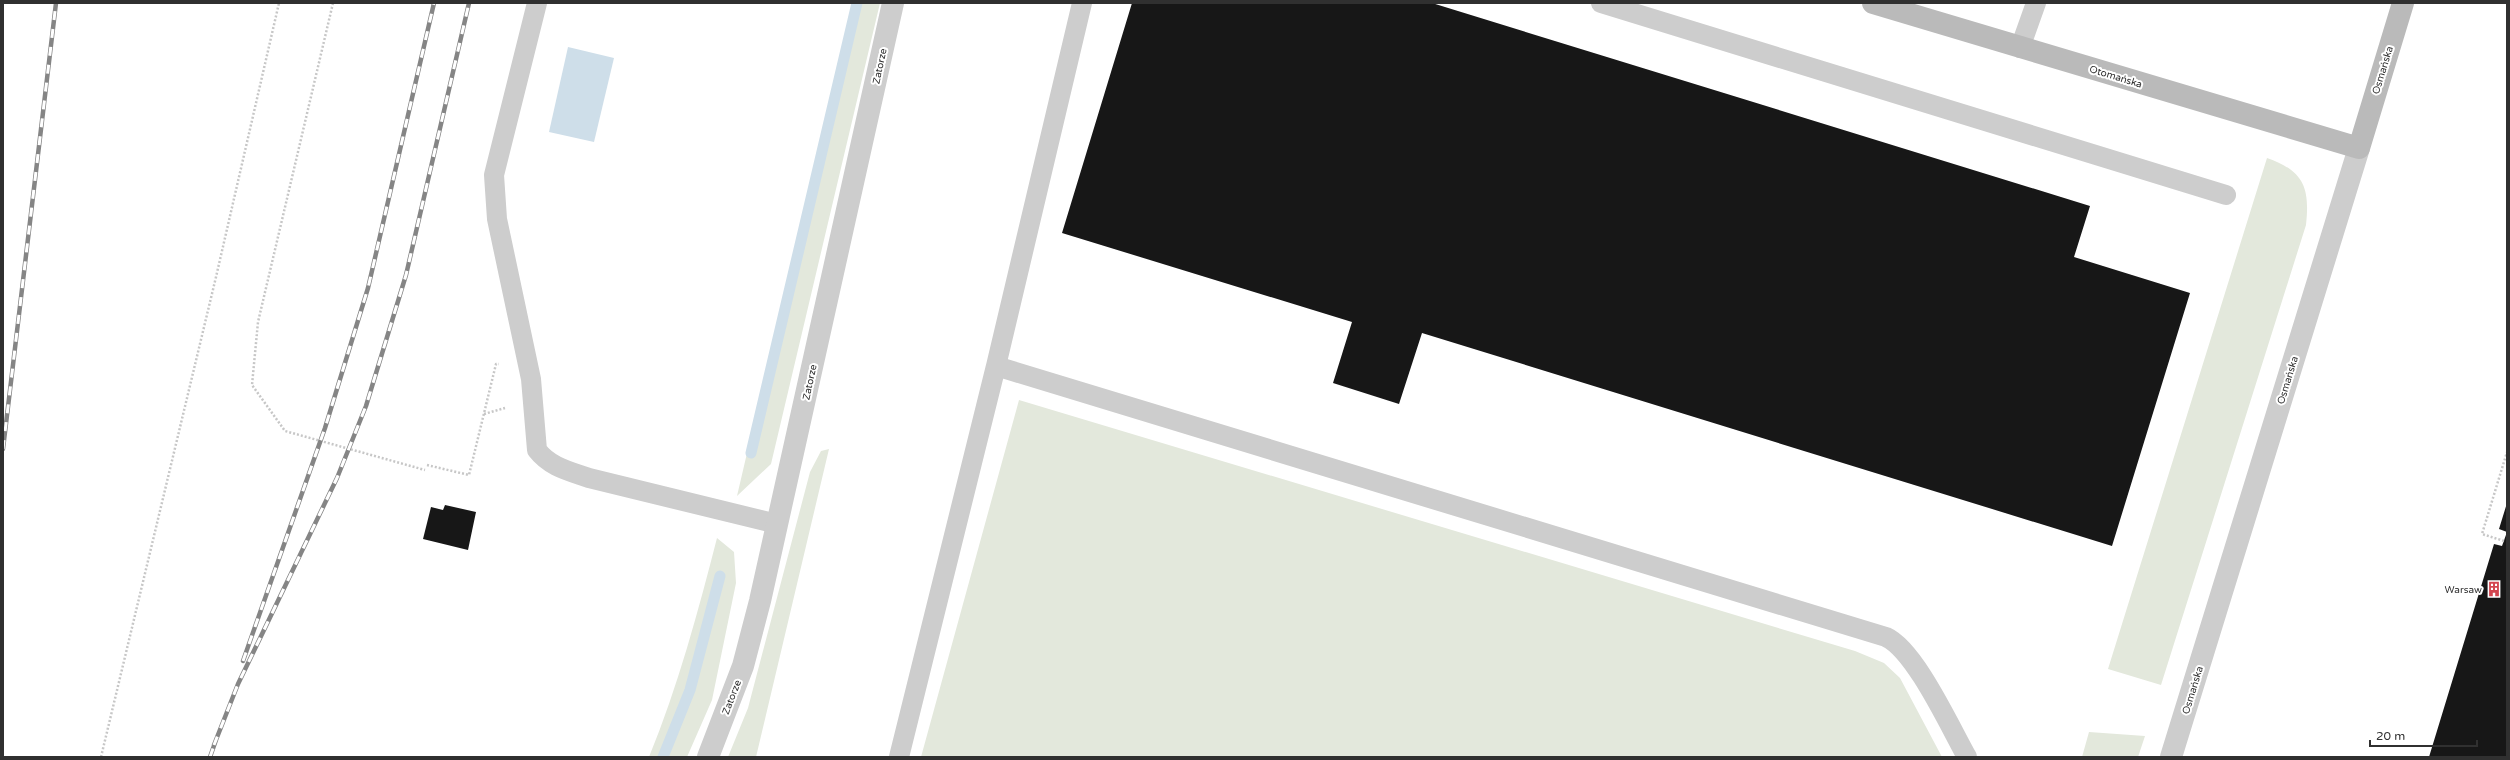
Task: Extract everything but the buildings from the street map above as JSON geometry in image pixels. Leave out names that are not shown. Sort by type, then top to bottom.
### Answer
[{"type":"street","name":"Zatorze","points":[[708,757],[743,666],[777,524],[893,3]]},
{"type":"street","name":"Otomańska","points":[[1873,3],[2359,148]]},
{"type":"street","name":"Osmańska","points":[[2171,757],[2403,3]]},
{"type":"lane","points":[[537,3],[494,175],[497,219],[531,378],[537,450],[544,460],[558,468],[589,478],[777,524]]},
{"type":"lane","points":[[899,757],[996,366],[1082,3]]},
{"type":"lane","points":[[1601,3],[2226,195]]},
{"type":"lane","points":[[2020,48],[2036,3]]},
{"type":"lane","points":[[996,366],[1886,637],[1895,641],[1909,655],[1967,757]]},
{"type":"path","points":[[101,757],[215,285],[279,3]]},
{"type":"path","points":[[333,3],[258,322],[252,385],[285,432],[425,470]]},
{"type":"path","points":[[427,465],[469,475],[496,364],[527,360]]},
{"type":"path","points":[[484,414],[505,408]]},
{"type":"path","points":[[2504,541],[2482,534],[2507,452]]},
{"type":"shaded area","points":[[852,3],[880,3],[771,464],[737,496]]},
{"type":"shaded area","points":[[568,47],[614,58],[594,142],[549,132]]},
{"type":"shaded area","points":[[2267,158],[2289,169],[2297,175],[2302,182],[2307,201],[2306,225],[2161,685],[2108,669]]},
{"type":"shaded area","points":[[1019,400],[1855,651],[1884,663],[1900,678],[1942,757],[921,757]]},
{"type":"shaded area","points":[[829,449],[756,757],[728,757],[748,708],[810,472],[821,451]]},
{"type":"shaded area","points":[[717,538],[734,552],[736,583],[712,700],[687,757],[649,757],[678,676],[695,621]]},
{"type":"shaded area","points":[[2089,732],[2145,736],[2138,757],[2082,757]]},
{"type":"waterway","points":[[751,453],[857,3]]},
{"type":"waterway","points":[[663,757],[690,690],[720,576]]},
{"type":"railway","points":[[3,449],[56,3]]},
{"type":"railway","points":[[243,661],[325,428],[368,288],[434,3]]},
{"type":"railway","points":[[214,745],[238,684],[337,478],[366,406],[406,275],[469,3]]},
{"type":"railway","points":[[210,757],[216,740]]},
{"type":"place","name":"Warsaw","points":[[2494,589]]}]
